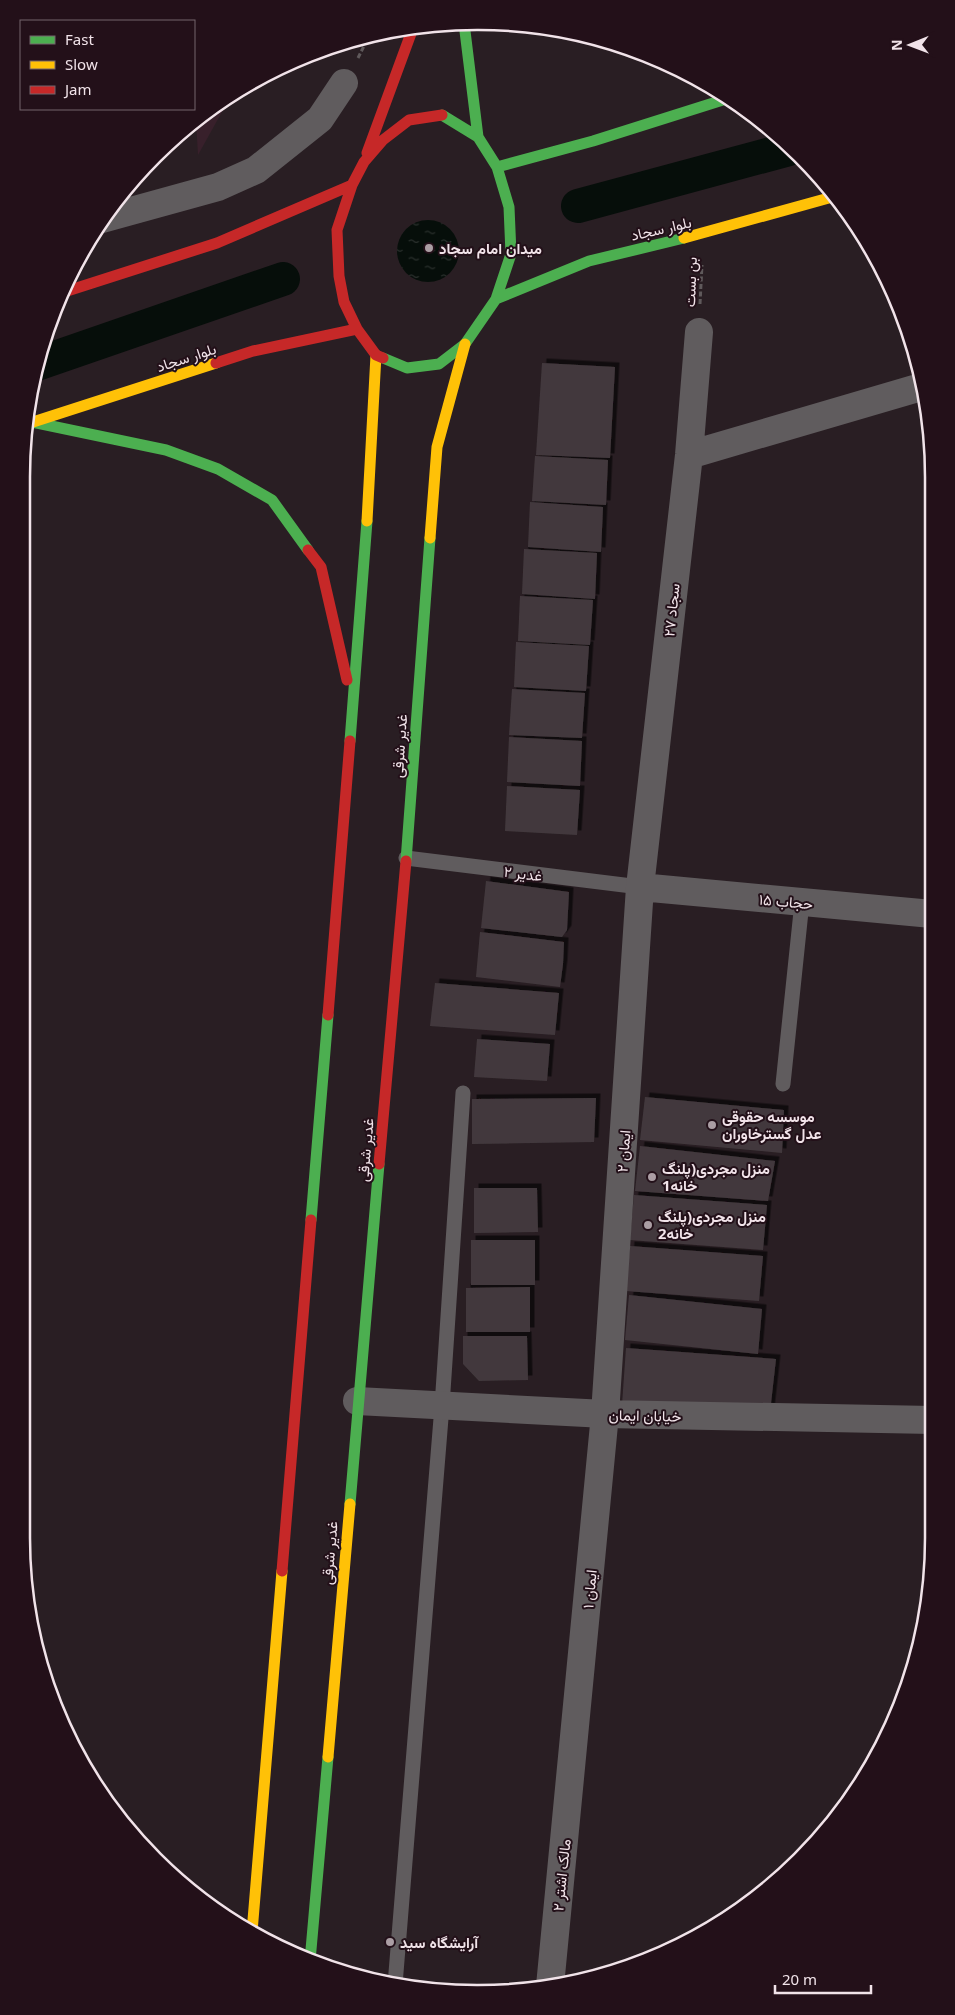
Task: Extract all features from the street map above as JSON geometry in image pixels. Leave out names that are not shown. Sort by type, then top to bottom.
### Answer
[{"type":"main road","points":[[410,36],[364,162],[352,185],[337,230],[339,276],[344,302],[357,329],[376,355],[407,368],[439,364],[465,344],[496,299],[511,254],[509,207],[497,167],[478,136],[465,30]]},
{"type":"main road","points":[[497,167],[593,141],[719,101]]},
{"type":"main road","points":[[364,162],[383,140],[409,120],[442,115],[478,136]]},
{"type":"main road","points":[[72,290],[216,243],[352,185]]},
{"type":"main road","name":"بلوار سجاد","points":[[496,299],[588,261],[703,234],[828,198]]},
{"type":"main road","name":"بلوار سجاد","points":[[34,421],[253,351],[357,329]]},
{"type":"main road","name":"غدیر شرقی","points":[[311,1953],[357,1401],[406,858],[437,447],[465,344]]},
{"type":"main road","points":[[253,1924],[353,709],[376,355]]},
{"type":"main road","points":[[33,424],[166,450],[218,469],[272,500],[321,567],[353,709]]},
{"type":"street","points":[[115,215],[218,186],[256,170],[320,120],[344,83]]},
{"type":"street","name":"سجاد ۲۷","points":[[640,887],[689,455],[699,332]]},
{"type":"street","points":[[689,455],[916,389]]},
{"type":"street","name":"حجاب ۱۵","points":[[640,887],[925,913]]},
{"type":"street","name":"ایمان ۲","points":[[606,1414],[640,887]]},
{"type":"street","name":"خیابان ایمان","points":[[357,1401],[606,1414],[925,1420]]},
{"type":"street","name":"ایمان ۱","points":[[573,1764],[606,1414]]},
{"type":"street","name":"مالک اشتر ۲","points":[[551,1978],[573,1764]]},
{"type":"lane","name":"غدیر ۲","points":[[406,858],[640,887]]},
{"type":"lane","points":[[783,1084],[802,902]]},
{"type":"lane","points":[[397,1977],[442,1406],[463,1093]]},
{"type":"path","name":"بن بست","points":[[699,332],[703,234]]},
{"type":"shaded area","points":[[226,107],[223,110],[198,155],[196,129]]},
{"type":"water","points":[[428,220],[440,222],[450,229],[457,239],[459,251],[457,263],[450,273],[440,280],[428,282],[416,280],[406,273],[399,263],[397,251],[399,239],[406,229],[416,222]]},
{"type":"building","points":[[542,363],[615,367],[610,458],[536,455]]},
{"type":"building","points":[[535,456],[608,460],[606,505],[532,501]]},
{"type":"building","points":[[530,502],[603,507],[601,552],[528,547]]},
{"type":"building","points":[[524,549],[597,553],[595,599],[522,594]]},
{"type":"building","points":[[520,596],[593,600],[590,645],[518,641]]},
{"type":"building","points":[[516,642],[589,646],[586,691],[514,687]]},
{"type":"building","points":[[512,689],[585,693],[582,738],[509,735]]},
{"type":"building","points":[[509,737],[582,741],[580,786],[507,782]]},
{"type":"building","points":[[507,786],[580,790],[577,835],[505,831]]},
{"type":"building","points":[[486,881],[569,892],[567,930],[562,937],[481,928]]},
{"type":"building","points":[[480,932],[564,942],[560,987],[476,977]]},
{"type":"building","points":[[435,983],[559,993],[555,1035],[430,1026]]},
{"type":"building","points":[[477,1039],[550,1044],[547,1081],[474,1077]]},
{"type":"building","name":"موسسه حقوقی عدل گسترخاوران","points":[[645,1097],[784,1110],[782,1153],[640,1140]]},
{"type":"building","points":[[596,1098],[594,1142],[472,1144],[472,1099]]},
{"type":"building","points":[[640,1146],[775,1161],[768,1201],[635,1191]]},
{"type":"building","points":[[474,1188],[537,1188],[538,1232],[474,1233]]},
{"type":"building","points":[[634,1195],[767,1205],[763,1250],[630,1240]]},
{"type":"building","points":[[471,1240],[535,1240],[535,1285],[471,1285]]},
{"type":"building","points":[[630,1246],[763,1256],[759,1301],[626,1291]]},
{"type":"building","points":[[530,1287],[530,1332],[466,1332],[466,1288]]},
{"type":"building","points":[[629,1295],[762,1309],[758,1354],[625,1340]]},
{"type":"building","points":[[463,1336],[527,1336],[528,1380],[479,1381],[463,1364]]},
{"type":"building","points":[[626,1348],[776,1359],[770,1412],[622,1405]]},
{"type":"waterway","points":[[578,206],[783,151]]},
{"type":"waterway","points":[[45,361],[283,279]]},
{"type":"traffic: fast","points":[[465,30],[478,137]]},
{"type":"traffic: fast","points":[[497,167],[593,141],[719,101]]},
{"type":"traffic: fast","points":[[383,358],[407,368],[439,364],[465,344],[496,299],[511,254],[509,207],[497,167],[478,137],[442,115]]},
{"type":"traffic: fast","points":[[496,299],[589,261],[684,238]]},
{"type":"traffic: fast","points":[[34,422],[166,450],[218,469],[272,500],[308,550]]},
{"type":"traffic: fast","points":[[350,741],[367,521]]},
{"type":"traffic: fast","points":[[406,861],[430,538]]},
{"type":"traffic: fast","points":[[311,1220],[328,1015]]},
{"type":"traffic: fast","points":[[350,1504],[379,1164]]},
{"type":"traffic: fast","points":[[311,1953],[328,1757]]},
{"type":"traffic: slow","points":[[684,238],[828,198]]},
{"type":"traffic: slow","points":[[430,538],[437,447],[465,344]]},
{"type":"traffic: slow","points":[[367,521],[376,355]]},
{"type":"traffic: slow","points":[[34,422],[216,363]]},
{"type":"traffic: slow","points":[[328,1757],[350,1504]]},
{"type":"traffic: slow","points":[[253,1924],[282,1571]]},
{"type":"traffic: jam","points":[[367,153],[410,36]]},
{"type":"traffic: jam","points":[[383,358],[376,355],[357,329],[344,302],[339,276],[337,230],[352,185],[364,162],[383,140],[409,120],[442,115]]},
{"type":"traffic: jam","points":[[72,290],[217,243],[352,185]]},
{"type":"traffic: jam","points":[[216,363],[253,351],[357,329]]},
{"type":"traffic: jam","points":[[308,550],[321,567],[347,680]]},
{"type":"traffic: jam","points":[[328,1015],[350,741]]},
{"type":"traffic: jam","points":[[379,1164],[406,861]]},
{"type":"traffic: jam","points":[[282,1571],[311,1220]]},
{"type":"place","name":"میدان امام سجاد","points":[[429,248]]},
{"type":"place","name":"موسسه حقوقی عدل گسترخاوران","points":[[712,1125]]},
{"type":"place","name":"منزل مجردی(پلنگ خانه1","points":[[652,1177]]},
{"type":"place","name":"منزل مجردی(پلنگ خانه2","points":[[648,1225]]},
{"type":"place","name":"آرایشگاه سید","points":[[390,1942]]}]
